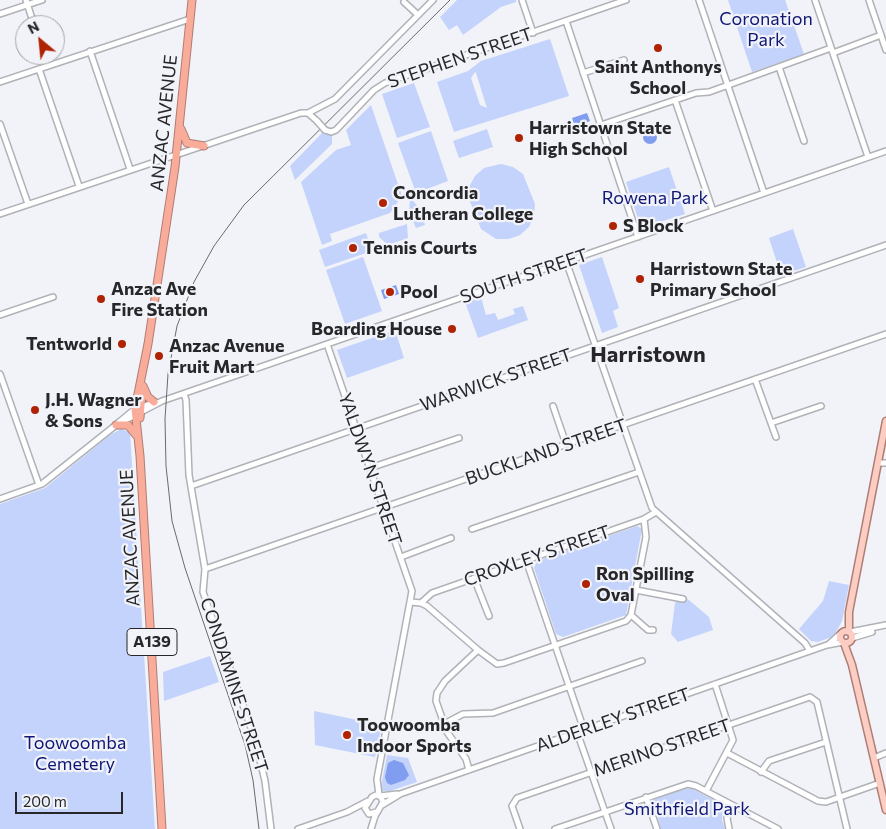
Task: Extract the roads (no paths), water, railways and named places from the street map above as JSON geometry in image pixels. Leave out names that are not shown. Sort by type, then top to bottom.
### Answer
[{"type":"highway","name":"ANZAC AVENUE","points":[[162,829],[138,410],[176,155],[192,0]]},
{"type":"highway","points":[[180,121],[181,131],[186,142],[194,146],[204,146]]},
{"type":"highway","name":"ANZAC AVENUE","points":[[140,456],[137,437],[138,410],[140,375],[144,367]]},
{"type":"highway","points":[[143,386],[148,397],[158,402]]},
{"type":"highway","points":[[116,425],[128,425],[137,437]]},
{"type":"main road","points":[[886,421],[849,612],[846,637],[886,810]]},
{"type":"street","points":[[0,14],[26,2],[42,0]]},
{"type":"street","points":[[0,214],[130,169],[301,113],[308,113],[335,99],[433,0]]},
{"type":"street","points":[[522,0],[533,33]]},
{"type":"street","name":"STEPHEN STREET","points":[[308,113],[326,130],[331,132],[336,130],[381,85],[626,0]]},
{"type":"street","points":[[699,0],[764,193]]},
{"type":"street","points":[[815,0],[868,157]]},
{"type":"street","points":[[877,0],[870,1],[886,50]]},
{"type":"street","points":[[26,2],[31,15]]},
{"type":"street","points":[[404,2],[418,15]]},
{"type":"street","points":[[0,82],[190,19]]},
{"type":"street","points":[[566,21],[638,237]]},
{"type":"street","points":[[601,125],[881,35]]},
{"type":"street","points":[[90,51],[130,169]]},
{"type":"street","points":[[584,73],[624,60]]},
{"type":"street","points":[[779,67],[804,141]]},
{"type":"street","points":[[38,69],[79,186]]},
{"type":"street","points":[[675,100],[712,211]]},
{"type":"street","points":[[0,124],[28,204]]},
{"type":"street","name":"SOUTH STREET","points":[[0,499],[39,486],[116,425],[138,410],[158,402],[886,151]]},
{"type":"street","name":"WARWICK STREET","points":[[190,486],[886,245]]},
{"type":"street","points":[[566,261],[654,510],[805,643],[810,651]]},
{"type":"street","points":[[0,315],[53,297]]},
{"type":"street","name":"BUCKLAND STREET","points":[[205,569],[886,334]]},
{"type":"street","name":"YALDWYN STREET","points":[[327,344],[412,594]]},
{"type":"street","points":[[0,374],[39,486]]},
{"type":"street","points":[[755,379],[776,436]]},
{"type":"street","name":"CONDAMINE STREET","points":[[184,394],[190,486],[205,569],[203,582],[205,597],[255,739],[265,781],[271,829]]},
{"type":"street","points":[[552,406],[566,444]]},
{"type":"street","points":[[771,423],[821,406]]},
{"type":"street","points":[[370,468],[459,438]]},
{"type":"street","points":[[878,463],[886,463]]},
{"type":"street","points":[[472,529],[639,472]]},
{"type":"street","name":"CROXLEY STREET","points":[[422,601],[432,593],[644,519],[654,510]]},
{"type":"street","points":[[370,829],[365,806],[370,799],[377,779],[412,594],[492,662],[504,664],[626,620],[631,616],[646,537],[644,519]]},
{"type":"street","points":[[401,557],[452,538]]},
{"type":"street","points":[[526,560],[584,730]]},
{"type":"street","points":[[474,578],[488,616]]},
{"type":"street","points":[[636,590],[683,599]]},
{"type":"street","points":[[411,602],[422,601]]},
{"type":"street","points":[[631,616],[648,630],[653,630]]},
{"type":"street","name":"ALDERLEY STREET","points":[[382,805],[400,794],[846,637],[885,625]]},
{"type":"street","points":[[469,770],[466,759],[447,732],[446,723],[438,711],[437,693],[445,681],[478,650]]},
{"type":"street","points":[[446,723],[463,714],[493,714],[642,661]]},
{"type":"street","points":[[706,791],[733,740],[715,684]]},
{"type":"street","name":"MERINO STREET","points":[[520,829],[513,802],[517,798],[812,697],[816,702],[826,742]]},
{"type":"street","points":[[577,732],[611,829]]},
{"type":"street","points":[[761,772],[769,761],[826,742],[847,829]]},
{"type":"street","points":[[874,758],[886,753]]},
{"type":"street","points":[[727,754],[816,801],[826,802],[880,783]]},
{"type":"street","points":[[370,829],[383,800],[379,796],[377,779]]},
{"type":"street","points":[[555,829],[564,828],[685,784],[694,785],[778,829]]},
{"type":"street","name":"ALDERLEY STREET","points":[[379,796],[400,794]]},
{"type":"street","points":[[347,812],[379,796]]},
{"type":"street","points":[[646,797],[657,829]]},
{"type":"street","points":[[729,829],[726,818],[732,805]]},
{"type":"street","points":[[298,829],[347,812],[359,810],[372,814],[376,812]]},
{"type":"water","points":[[587,113],[590,121],[575,127],[572,118]]},
{"type":"water","points":[[647,130],[653,130],[657,137],[653,144],[647,144],[643,140],[643,134]]},
{"type":"water","points":[[396,285],[399,294],[384,299],[381,290]]},
{"type":"water","points":[[394,760],[403,763],[409,775],[405,780],[391,785],[387,783],[385,777],[388,763]]},
{"type":"railway","points":[[259,829],[253,780],[245,745],[185,568],[172,521],[166,466],[165,419],[168,374],[177,326],[194,282],[214,246],[244,205],[450,0]]},
{"type":"place","name":"Saint Anthonys School","points":[[658,48]]},
{"type":"place","name":"Harristown State High School","points":[[519,138]]},
{"type":"place","name":"Concordia Lutheran College","points":[[383,203]]},
{"type":"place","name":"S Block","points":[[613,226]]},
{"type":"place","name":"Tennis Courts","points":[[353,248]]},
{"type":"place","name":"Harristown State Primary School","points":[[640,279]]},
{"type":"place","name":"Pool","points":[[390,292]]},
{"type":"place","name":"Anzac Ave Fire Station","points":[[101,299]]},
{"type":"place","name":"Boarding House","points":[[452,329]]},
{"type":"place","name":"Tentworld","points":[[122,344]]},
{"type":"place","name":"Anzac Avenue Fruit Mart","points":[[159,356]]},
{"type":"place","name":"J.H. Wagner & Sons","points":[[35,410]]},
{"type":"place","name":"Ron Spilling Oval","points":[[586,584]]},
{"type":"place","name":"Toowoomba Indoor Sports","points":[[347,735]]},
{"type":"district","name":"Harristown","points":[[648,355]]},
{"type":"park label","name":"Coronation Park","points":[[766,29]]},
{"type":"park label","name":"Rowena Park","points":[[655,198]]},
{"type":"park label","name":"Toowoomba Cemetery","points":[[75,753]]},
{"type":"park label","name":"Smithfield Park","points":[[687,809]]}]
